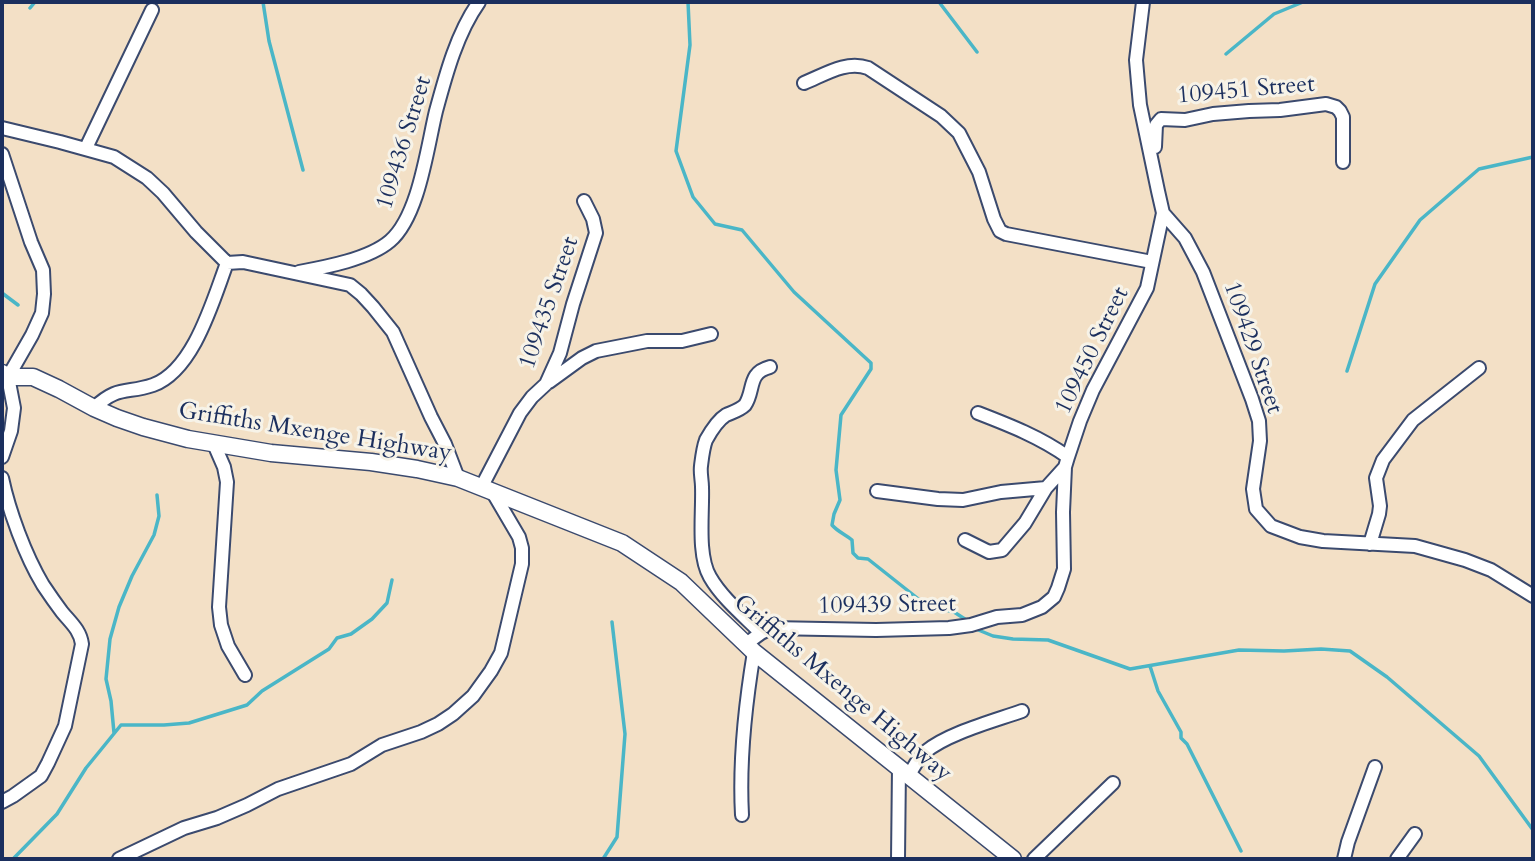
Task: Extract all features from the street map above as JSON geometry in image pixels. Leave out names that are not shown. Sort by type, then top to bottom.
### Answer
[{"type":"street","name":"109436 Street","points":[[296,273],[359,257],[390,241],[398,232],[416,194],[450,65],[464,27],[479,2]]},
{"type":"street","name":"109429 Street","points":[[1143,2],[1138,38],[1140,104],[1164,213],[1185,238],[1203,272],[1259,421],[1260,441],[1253,489],[1256,509],[1271,526],[1300,537],[1323,541],[1415,545],[1465,560],[1491,570],[1533,596]]},
{"type":"street","points":[[86,148],[152,10]]},
{"type":"street","name":"109450 Street","points":[[804,83],[843,67],[861,65],[953,125],[966,144],[979,172],[1000,231],[1153,262]]},
{"type":"street","name":"109451 Street","points":[[1156,175],[1155,129],[1157,121],[1161,119],[1185,120],[1213,114],[1289,110],[1326,104],[1336,107],[1343,117],[1343,162]]},
{"type":"street","points":[[2,128],[114,157],[147,178],[163,193],[227,263],[243,262],[350,285],[361,293],[393,332],[446,444],[458,478]]},
{"type":"street","points":[[2,154],[43,270],[44,294],[42,313],[32,335],[4,375],[14,408],[11,431],[2,457]]},
{"type":"street","name":"109435 Street","points":[[487,488],[520,413],[546,384],[560,353],[596,233],[593,219],[584,201]]},
{"type":"street","name":"109450 Street","points":[[1066,462],[1093,390],[1147,288],[1164,213]]},
{"type":"street","points":[[94,408],[112,394],[152,385],[176,370],[201,333],[227,263]]},
{"type":"street","points":[[546,384],[591,352],[647,341],[682,341],[711,334]]},
{"type":"street","points":[[761,633],[723,594],[706,569],[703,554],[700,468],[706,441],[712,431],[724,416],[746,404],[757,374],[770,367]]},
{"type":"street","points":[[1370,544],[1379,514],[1376,478],[1383,460],[1413,420],[1479,368]]},
{"type":"street","name":"Griffiths Mxenge Highway","points":[[4,375],[33,377],[94,408],[143,427],[188,439],[271,453],[417,469],[458,478],[622,543],[681,582],[750,648],[1013,859]]},
{"type":"street","points":[[965,540],[989,552],[1002,550],[1025,523],[1066,462],[1054,447],[1026,432],[978,413]]},
{"type":"street","points":[[215,444],[227,482],[219,607],[221,625],[228,646],[245,675]]},
{"type":"street","name":"109439 Street","points":[[750,648],[761,633],[771,628],[949,628],[997,617],[1022,615],[1042,607],[1054,597],[1063,569],[1066,462]]},
{"type":"street","points":[[2,478],[23,545],[43,584],[77,629],[82,644],[65,726],[48,763],[41,776],[2,802]]},
{"type":"street","points":[[119,859],[184,828],[218,818],[278,789],[351,764],[382,746],[421,732],[453,714],[473,696],[501,653],[522,564],[519,537],[487,488]]},
{"type":"street","points":[[877,491],[963,500],[1001,492],[1046,488]]},
{"type":"street","points":[[742,816],[741,755],[750,648]]},
{"type":"street","points":[[898,859],[904,771],[925,752],[964,731],[1023,711]]},
{"type":"street","points":[[1344,859],[1375,767]]},
{"type":"street","points":[[1034,859],[1113,783]]},
{"type":"street","points":[[1397,859],[1415,834]]},
{"type":"waterway","points":[[30,8],[35,2]]},
{"type":"waterway","points":[[263,2],[269,41],[303,170]]},
{"type":"waterway","points":[[688,2],[690,45],[676,151],[693,197],[715,224],[742,230],[794,292],[871,363],[871,369],[841,415],[836,470],[840,500],[832,525],[852,540],[853,553],[858,558],[868,559],[926,605],[954,612],[968,621]]},
{"type":"waterway","points":[[939,2],[977,52]]},
{"type":"waterway","points":[[1226,54],[1274,14],[1303,2]]},
{"type":"waterway","points":[[1347,371],[1375,284],[1420,220],[1479,169],[1533,157]]},
{"type":"waterway","points":[[2,293],[18,305]]},
{"type":"waterway","points":[[114,733],[106,679],[110,639],[132,576],[154,535],[159,516],[157,495]]},
{"type":"waterway","points":[[13,859],[57,814],[86,768],[121,725],[189,723],[247,705],[262,691],[329,649],[337,638],[351,634],[372,619],[387,603],[392,580]]},
{"type":"waterway","points":[[603,859],[617,837],[625,734],[612,622]]},
{"type":"waterway","points":[[976,629],[993,636],[1048,640],[1130,669],[1239,650],[1350,651],[1387,677],[1479,756],[1533,830]]},
{"type":"waterway","points":[[1150,666],[1158,691],[1181,732],[1181,738],[1187,744],[1241,851]]}]
